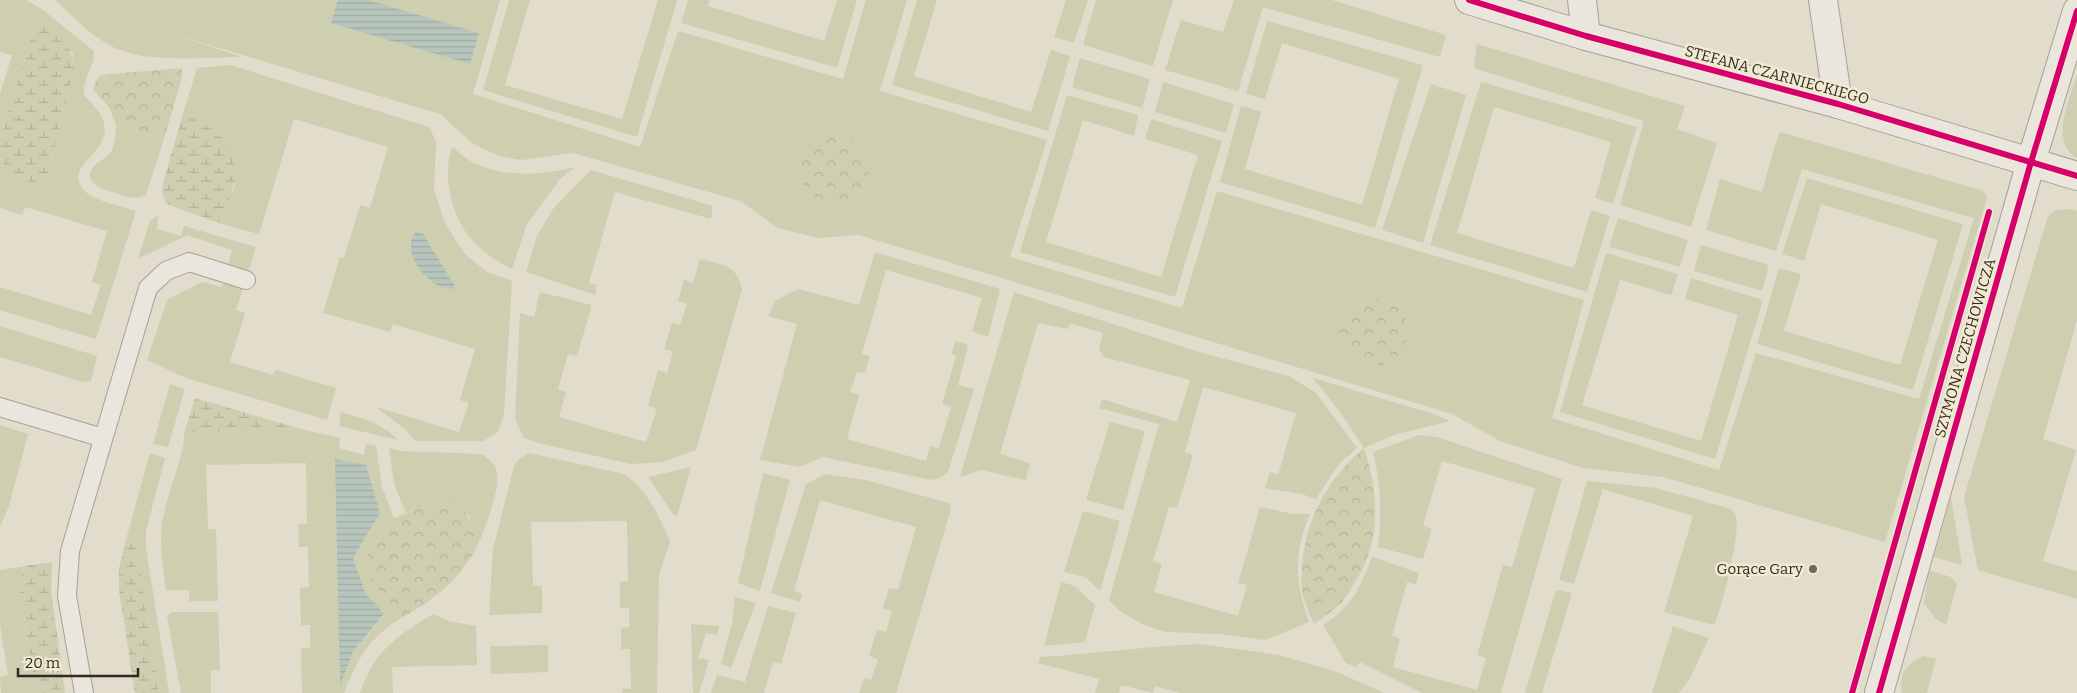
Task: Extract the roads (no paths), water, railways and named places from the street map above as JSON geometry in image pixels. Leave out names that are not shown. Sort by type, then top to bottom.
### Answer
[{"type":"street","name":"STEFANA CZARNIECKIEGO","points":[[1469,0],[1586,36],[1838,104],[2077,176]]},
{"type":"street","points":[[1582,0],[1586,36]]},
{"type":"street","points":[[1823,0],[1838,104]]},
{"type":"street","name":"SZYMONA CZECHOWICZA","points":[[1879,693],[2030,162],[2077,11]]},
{"type":"lane","points":[[84,693],[67,596],[70,551],[148,288],[166,271],[189,262],[246,280]]},
{"type":"lane","points":[[0,407],[103,438]]},
{"type":"place","name":"Gorące Gary","points":[[1813,569]]}]
